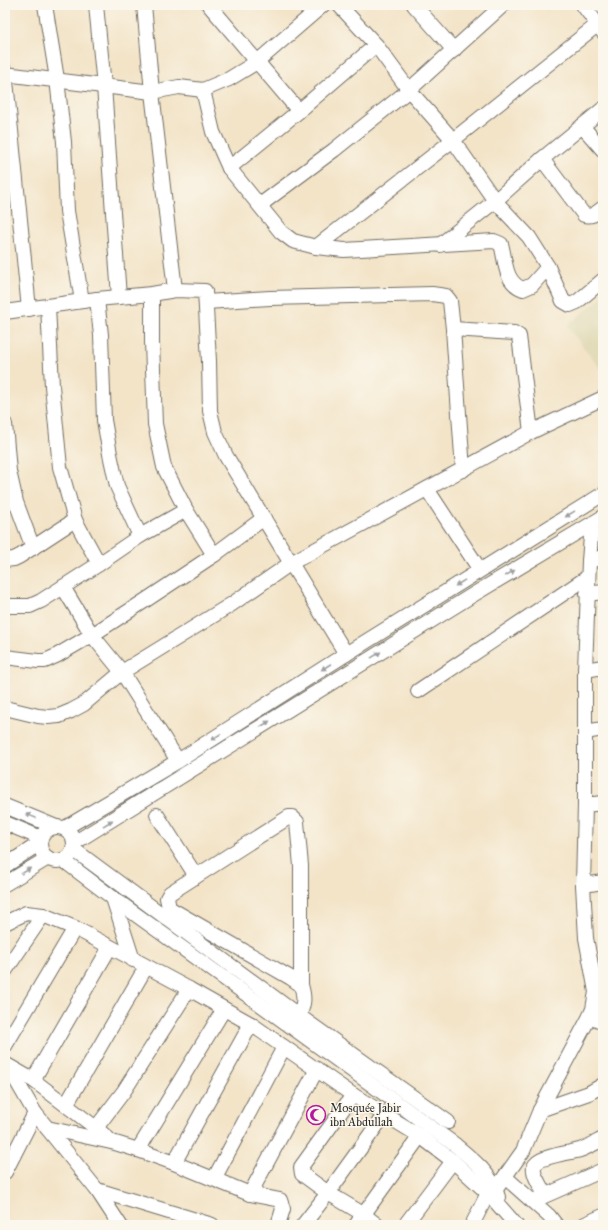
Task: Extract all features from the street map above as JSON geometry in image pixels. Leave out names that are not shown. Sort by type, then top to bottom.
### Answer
[{"type":"street","points":[[45,5],[64,142],[67,211],[82,301]]},
{"type":"street","points":[[96,5],[104,86],[119,297]]},
{"type":"street","points":[[144,5],[152,92],[175,290]]},
{"type":"street","points":[[209,5],[299,111]]},
{"type":"street","points":[[29,309],[5,73],[152,92],[179,87],[203,90],[229,79],[257,62],[323,5]]},
{"type":"street","points":[[339,5],[376,46],[409,90],[453,140],[495,201],[530,237],[548,267],[563,301],[570,305],[577,302],[603,280]]},
{"type":"street","points":[[414,5],[454,50]]},
{"type":"street","points":[[260,205],[334,150],[409,90],[503,5]]},
{"type":"street","points":[[316,247],[600,28],[582,5]]},
{"type":"street","points":[[229,168],[376,46]]},
{"type":"street","points":[[203,90],[213,132],[229,168],[281,232],[293,241],[316,247],[344,250],[494,241],[500,244],[508,277],[516,286],[523,289],[532,285],[548,267]]},
{"type":"street","points":[[440,244],[495,201],[603,108]]},
{"type":"street","points":[[582,126],[603,150]]},
{"type":"street","points":[[542,159],[584,215],[589,216],[595,214],[603,208]]},
{"type":"street","points":[[5,312],[175,290],[205,291],[210,411],[215,432],[226,456],[346,654]]},
{"type":"street","points":[[152,294],[155,424],[164,467],[186,510],[214,555]]},
{"type":"street","points":[[206,302],[270,298],[432,294],[446,296],[450,301],[453,329],[463,470]]},
{"type":"street","points":[[97,299],[101,335],[104,420],[110,454],[116,486],[140,536]]},
{"type":"street","points":[[48,306],[52,386],[60,467],[75,520],[99,564]]},
{"type":"street","points":[[453,329],[514,333],[519,336],[531,432]]},
{"type":"street","points":[[5,708],[38,716],[59,716],[71,711],[84,704],[122,672],[232,604],[291,563],[428,490],[531,432],[603,398]]},
{"type":"street","points":[[5,424],[10,471],[10,502],[34,548]]},
{"type":"street","points":[[428,490],[480,570]]},
{"type":"street","points":[[597,521],[471,596],[74,846],[69,856],[63,860],[48,858],[42,852],[41,840],[43,834],[49,829],[60,827],[178,761],[346,654],[603,494]]},
{"type":"street","points":[[5,606],[30,606],[41,601],[140,536],[186,510]]},
{"type":"street","points":[[5,657],[45,661],[56,656],[92,635],[214,555],[264,518]]},
{"type":"street","points":[[5,560],[14,559],[34,548],[75,520]]},
{"type":"street","points":[[472,1225],[492,1191],[505,1178],[523,1151],[540,1110],[597,1019],[593,1009],[596,992],[586,938],[583,885],[585,805],[585,670],[588,560],[597,521]]},
{"type":"street","points":[[588,560],[603,557]]},
{"type":"street","points":[[418,691],[588,577]]},
{"type":"street","points":[[63,587],[92,635],[122,672],[178,761]]},
{"type":"street","points":[[587,594],[603,592]]},
{"type":"street","points":[[585,670],[603,667]]},
{"type":"street","points":[[585,732],[603,729]]},
{"type":"street","points":[[585,805],[603,803]]},
{"type":"street","points":[[5,806],[60,827],[72,834],[74,846],[298,1016],[448,1122]]},
{"type":"street","points":[[157,815],[196,876]]},
{"type":"street","points":[[298,1016],[303,1006],[304,995],[301,985],[301,866],[297,822],[292,817],[289,817],[170,893],[168,898],[169,908],[301,985]]},
{"type":"street","points":[[5,823],[41,840]]},
{"type":"street","points":[[5,866],[41,840]]},
{"type":"street","points":[[5,884],[48,858]]},
{"type":"street","points":[[63,860],[454,1144],[481,1168],[499,1205],[516,1225]]},
{"type":"street","points":[[583,885],[603,882]]},
{"type":"street","points":[[114,898],[133,960]]},
{"type":"street","points":[[5,923],[26,913],[43,915],[75,928],[189,989],[251,1024],[353,1095],[420,1136],[492,1191]]},
{"type":"street","points":[[5,971],[43,915]]},
{"type":"street","points":[[5,1046],[75,928]]},
{"type":"street","points":[[33,1080],[110,948]]},
{"type":"street","points":[[66,1105],[146,967]]},
{"type":"street","points":[[96,1128],[124,1090],[189,989]]},
{"type":"street","points":[[138,1150],[224,1009]]},
{"type":"street","points":[[174,1164],[251,1024]]},
{"type":"street","points":[[214,1180],[284,1047]]},
{"type":"street","points":[[6,1068],[33,1080],[112,1142]]},
{"type":"street","points":[[6,1068],[35,1113],[97,1190],[120,1225]]},
{"type":"street","points":[[250,1194],[317,1070]]},
{"type":"street","points":[[540,1110],[589,1092],[603,1084]]},
{"type":"street","points":[[353,1095],[301,1168],[302,1174],[328,1193],[360,1220],[377,1225]]},
{"type":"street","points":[[5,1172],[35,1113]]},
{"type":"street","points":[[303,1225],[385,1114]]},
{"type":"street","points":[[47,1128],[112,1142],[138,1150],[250,1194],[280,1200],[283,1209],[278,1225]]},
{"type":"street","points":[[360,1220],[420,1136]]},
{"type":"street","points":[[556,1225],[539,1198],[534,1174],[534,1165],[537,1162],[555,1155],[579,1150],[603,1139]]},
{"type":"street","points":[[523,1151],[537,1162]]},
{"type":"street","points":[[405,1225],[452,1161]]},
{"type":"street","points":[[539,1198],[603,1170]]},
{"type":"street","points":[[505,1178],[539,1198]]},
{"type":"street","points":[[97,1190],[212,1225]]},
{"type":"street","points":[[583,1225],[603,1216]]},
{"type":"shaded area","points":[[603,296],[603,372],[567,326]]},
{"type":"place","name":"Mosquée Jabir ibn Abdullah","points":[[316,1115]]}]
